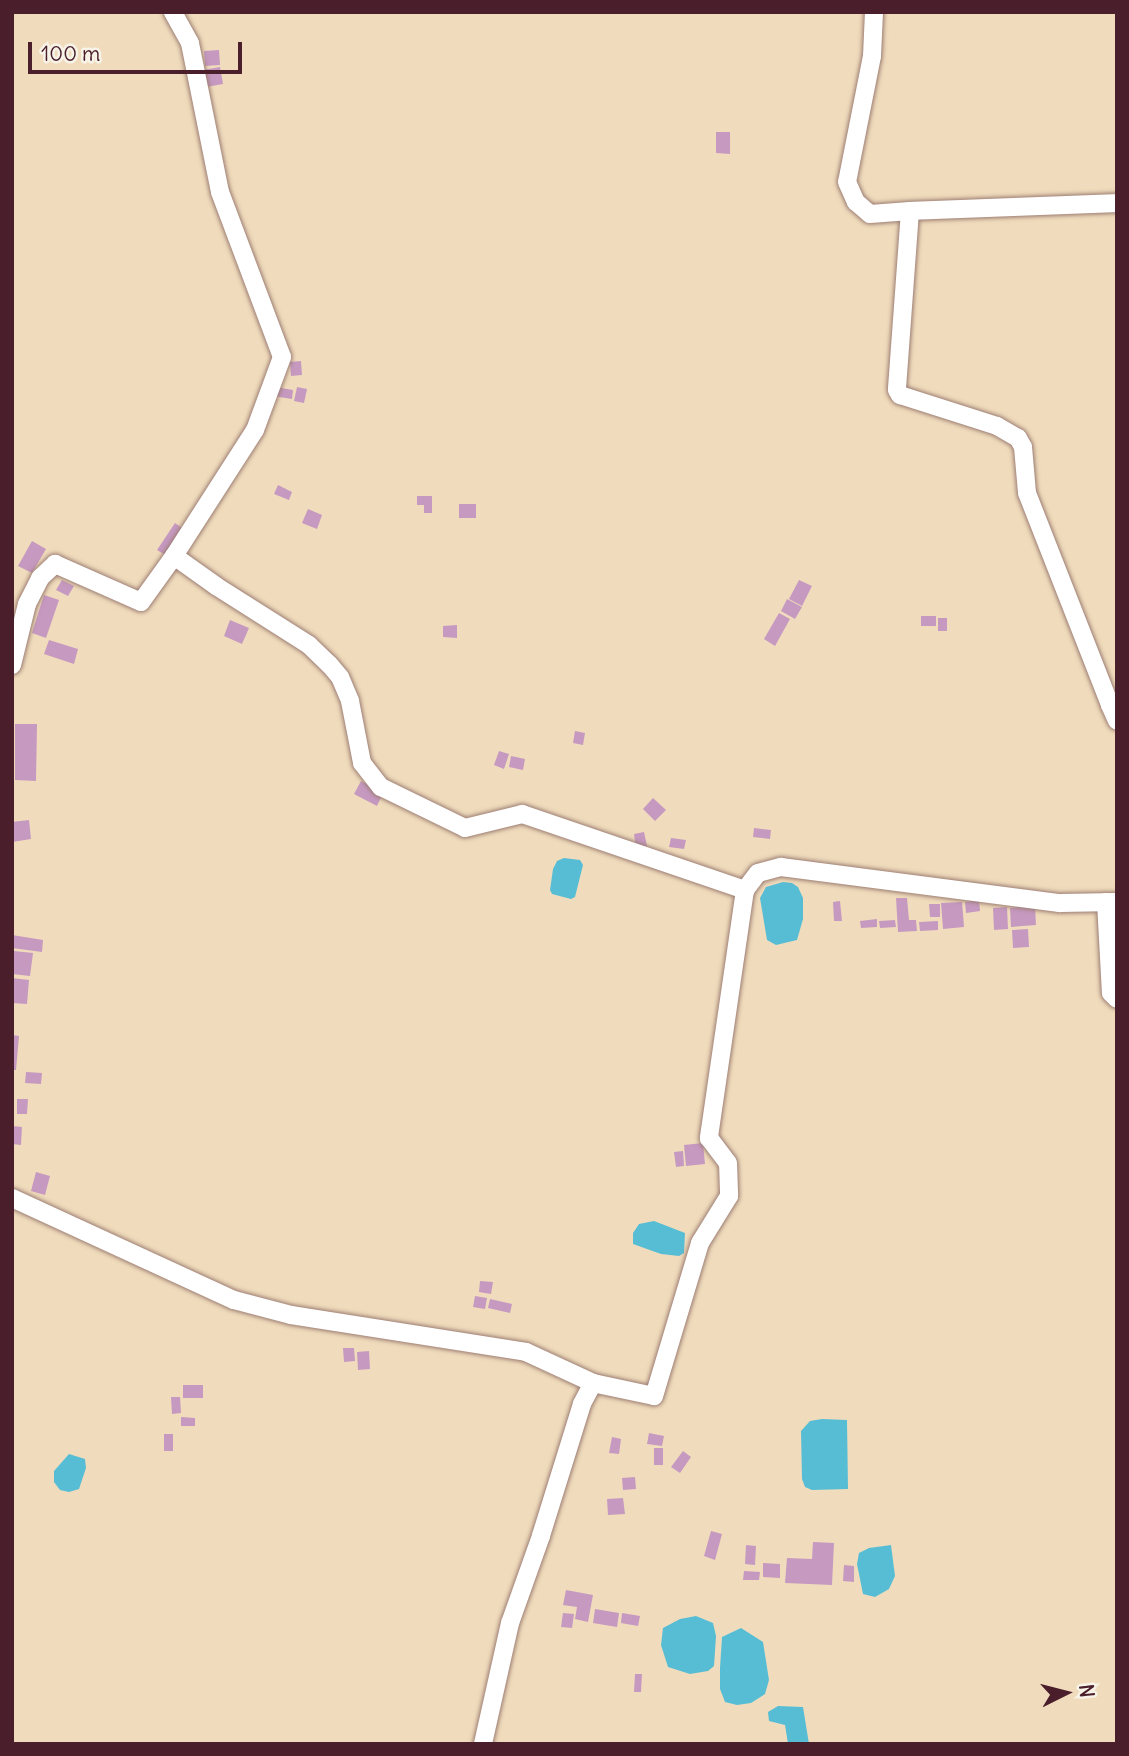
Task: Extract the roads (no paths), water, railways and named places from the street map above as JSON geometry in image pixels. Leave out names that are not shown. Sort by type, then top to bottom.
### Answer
[{"type":"street","points":[[12,665],[15,640],[27,604],[40,578],[55,564],[141,602],[255,430],[282,357],[220,192],[190,43],[173,12]]},
{"type":"street","points":[[874,12],[872,56],[847,182],[856,202],[870,214],[1117,202]]},
{"type":"street","points":[[910,211],[897,390],[900,395],[997,426],[1018,438],[1023,447],[1027,493],[1114,709]]},
{"type":"street","points":[[174,556],[309,645],[329,664],[340,677],[349,701],[362,763],[381,787],[465,828],[522,814],[746,890]]},
{"type":"street","points":[[12,1198],[234,1300],[291,1315],[526,1352],[593,1383],[654,1396],[697,1252],[729,1196],[728,1163],[709,1138],[746,890],[758,873],[781,867],[1060,903],[1111,902],[1111,993],[1117,999]]},
{"type":"street","points":[[483,1744],[510,1623],[541,1536],[582,1404],[593,1383]]},
{"type":"water","points":[[564,858],[580,860],[583,865],[575,897],[571,899],[552,894],[550,890],[553,869],[557,861]]},
{"type":"water","points":[[783,882],[798,887],[803,898],[803,919],[797,940],[776,945],[767,940],[760,898],[766,887]]},
{"type":"water","points":[[654,1221],[685,1233],[684,1253],[679,1256],[661,1254],[633,1244],[633,1233],[639,1224]]},
{"type":"water","points":[[847,1420],[848,1489],[812,1490],[805,1487],[802,1479],[801,1431],[810,1421]]},
{"type":"water","points":[[69,1454],[85,1459],[86,1468],[79,1489],[69,1492],[60,1490],[54,1482],[54,1471]]},
{"type":"water","points":[[891,1545],[895,1576],[889,1589],[875,1597],[863,1594],[857,1564],[859,1553],[869,1548]]},
{"type":"water","points":[[696,1616],[713,1623],[716,1636],[714,1666],[708,1671],[690,1674],[668,1667],[661,1645],[663,1628],[680,1619]]},
{"type":"water","points":[[741,1628],[763,1642],[769,1680],[765,1694],[751,1703],[737,1705],[725,1702],[720,1689],[720,1668],[722,1637]]},
{"type":"water","points":[[778,1706],[803,1707],[809,1744],[788,1744],[785,1725],[769,1721],[768,1712]]}]
